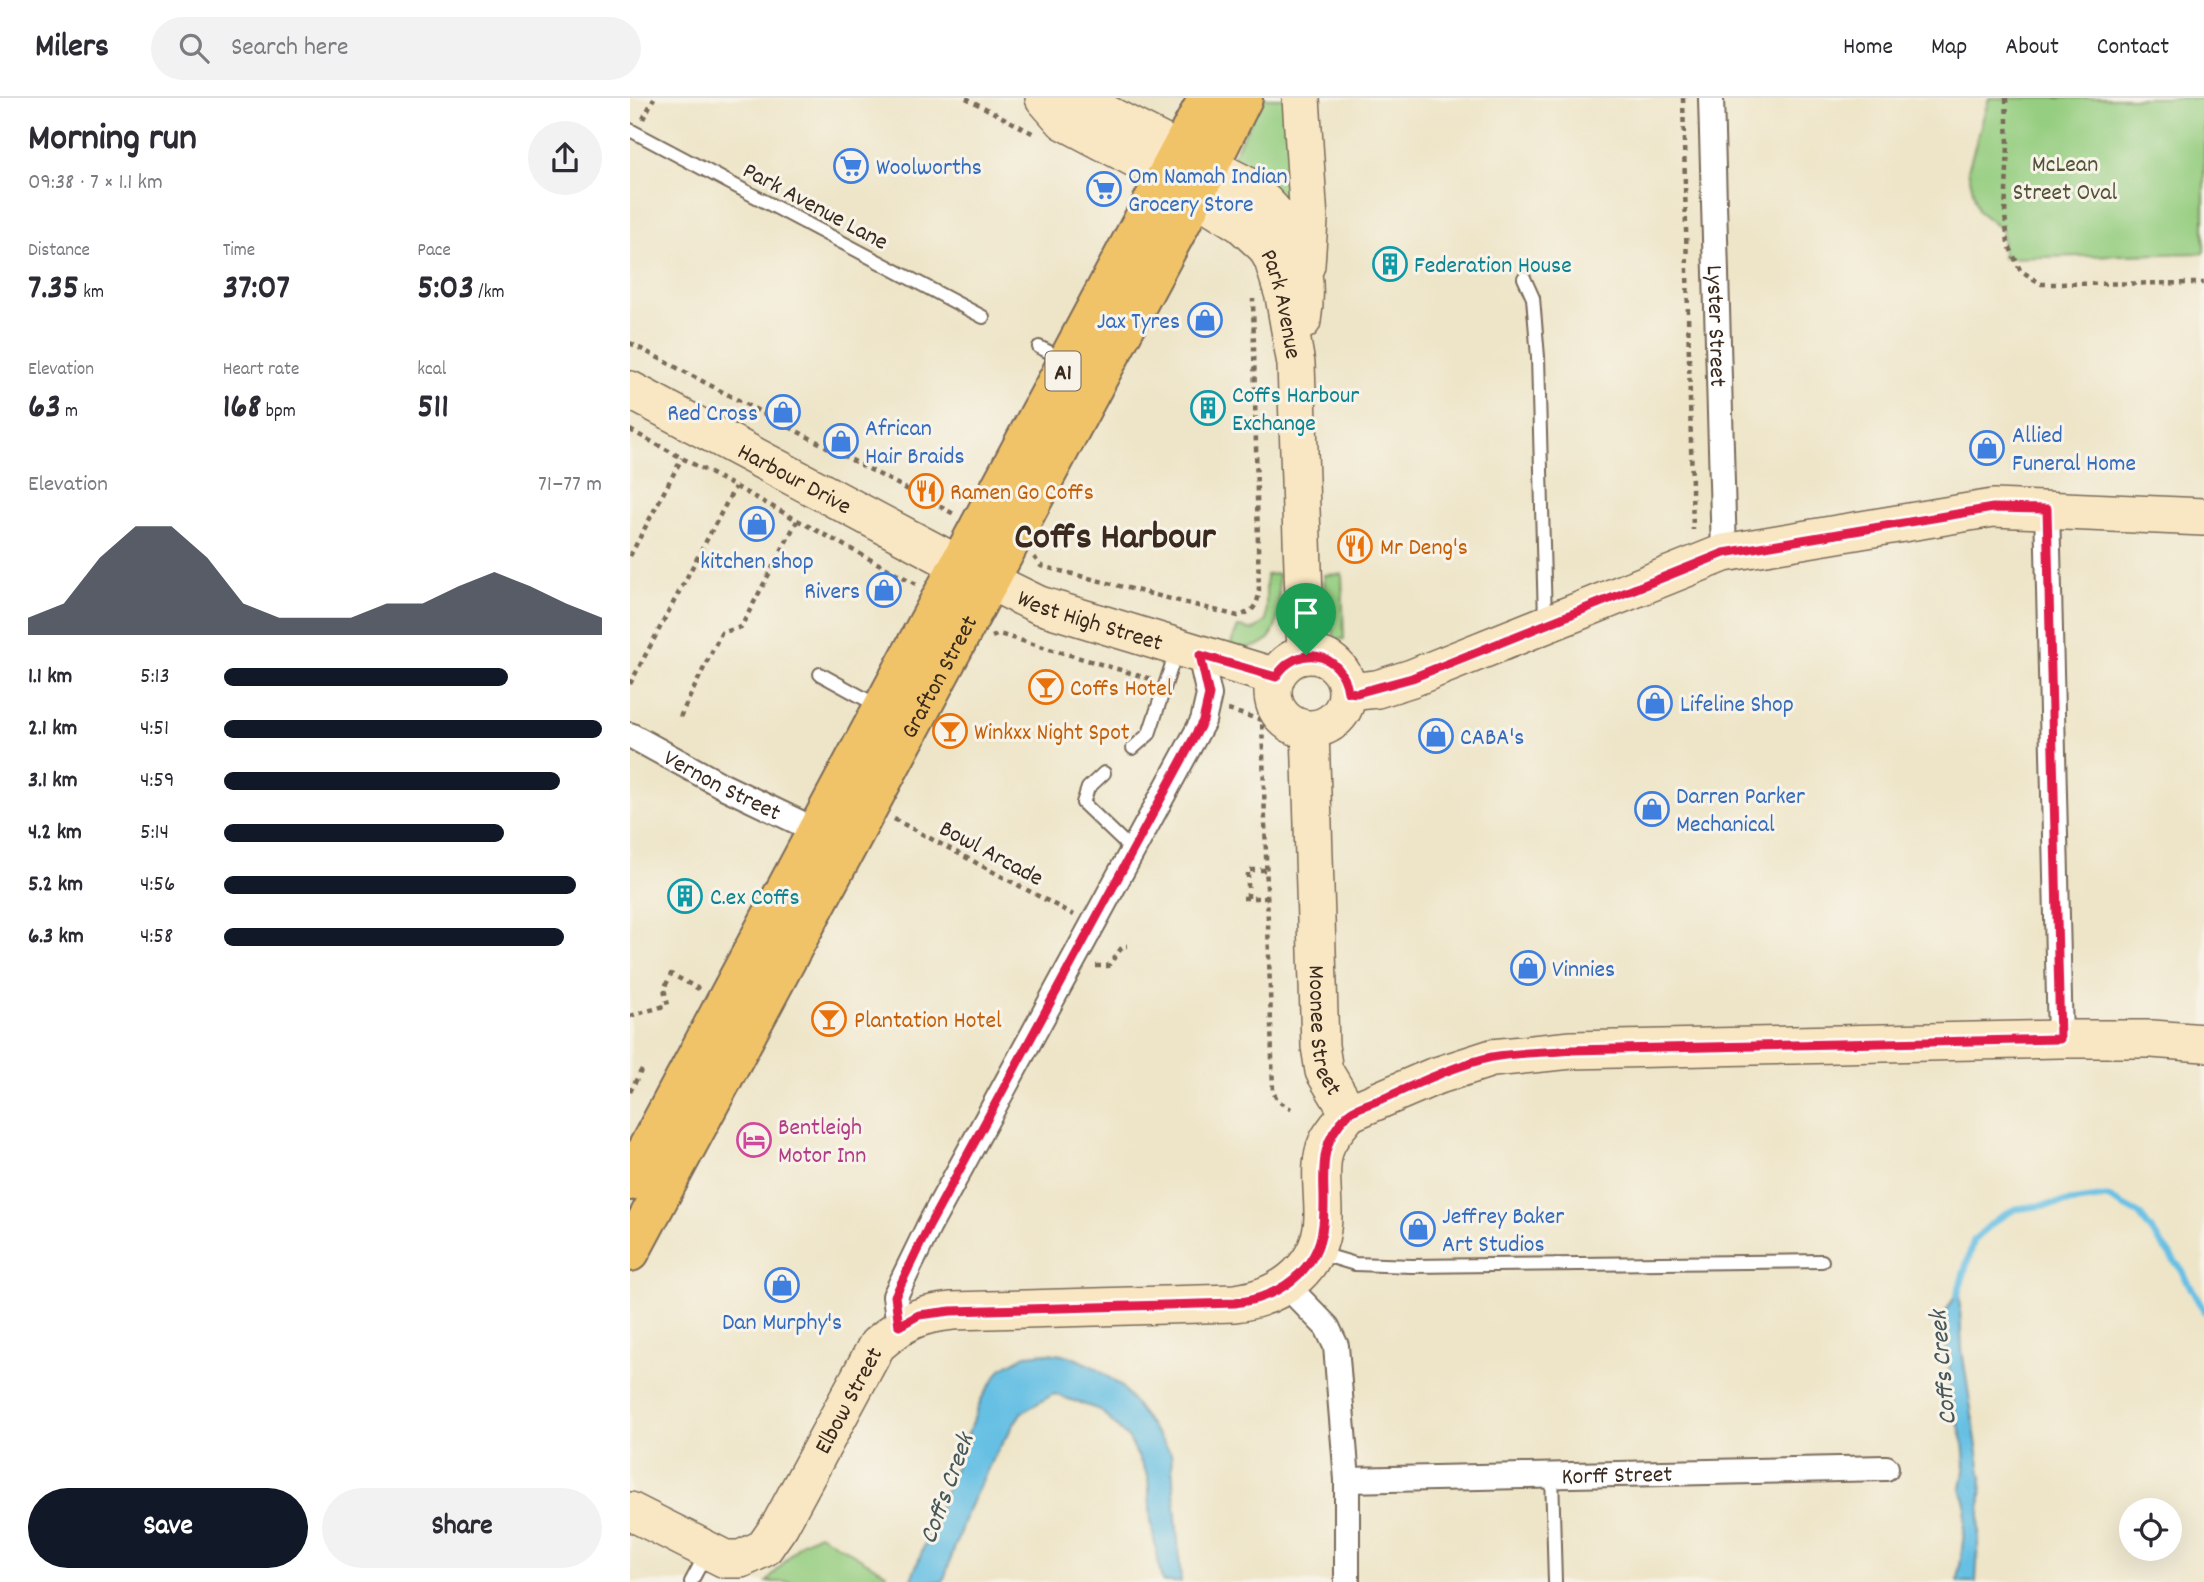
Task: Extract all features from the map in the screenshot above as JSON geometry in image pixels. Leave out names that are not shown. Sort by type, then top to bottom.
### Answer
[{"type":"highway","name":"Grafton Street","points":[[630,1252],[975,574],[1188,172],[1208,98]]},
{"type":"highway","name":"Grafton Street","points":[[630,1181],[817,831],[880,707],[975,574],[1053,354],[1243,98]]},
{"type":"street","name":"Park Avenue","points":[[1044,98],[1064,121],[1188,172],[1242,183],[1273,211],[1292,238],[1306,281],[1296,364]]},
{"type":"street","name":"Park Avenue","points":[[1074,98],[1188,172],[1266,247],[1284,296],[1296,364]]},
{"type":"street","points":[[1301,98],[1309,220],[1306,281]]},
{"type":"street","name":"Lyster Street","points":[[1712,98],[1724,553]]},
{"type":"street","points":[[1296,364],[1306,655]]},
{"type":"street","name":"Harbour Drive","points":[[630,390],[975,574]]},
{"type":"street","points":[[1348,692],[1377,689],[1412,678],[1724,553],[1993,508],[2204,517]]},
{"type":"street","points":[[2047,509],[2060,1039]]},
{"type":"street","name":"West High Street","points":[[975,574],[1039,606],[1276,677]]},
{"type":"street","points":[[899,1326],[895,1296],[913,1259],[1203,721],[1209,695],[1189,652]]},
{"type":"street","points":[[1306,655],[1328,658],[1343,673],[1348,692],[1342,712],[1333,722],[1310,730],[1297,727],[1278,712],[1273,701],[1276,677],[1288,662],[1306,655]]},
{"type":"street","name":"Moonee Street","points":[[1288,1287],[1315,1252],[1323,1226],[1322,1171],[1326,1144],[1349,1113],[1324,1071],[1320,1046],[1310,730]]},
{"type":"street","name":"Vernon Street","points":[[630,735],[723,786],[817,831]]},
{"type":"street","points":[[1349,1113],[1433,1077],[1492,1058],[1572,1050],[2060,1039],[2152,1039],[2204,1043]]},
{"type":"street","points":[[1288,1287],[1327,1327],[1336,1346],[1347,1480],[1347,1582]]},
{"type":"street","name":"Elbow Street","points":[[630,1511],[699,1567],[725,1559],[741,1559],[764,1548],[786,1516],[877,1345],[899,1326],[919,1315],[951,1311],[1235,1303],[1257,1301],[1288,1287]]},
{"type":"street","name":"Korff Street","points":[[1347,1480],[1886,1468]]},
{"type":"lane","name":"Park Avenue Lane","points":[[633,132],[983,317]]},
{"type":"lane","points":[[1524,278],[1532,298],[1538,357],[1545,624]]},
{"type":"lane","points":[[1133,748],[1149,734],[1166,683],[1189,652]]},
{"type":"lane","points":[[820,674],[880,707]]},
{"type":"lane","points":[[1104,773],[1088,788],[1083,803],[1133,851]]},
{"type":"lane","points":[[1315,1252],[1355,1264],[1412,1266],[1822,1261]]},
{"type":"lane","points":[[1552,1474],[1555,1582]]},
{"type":"path","points":[[633,132],[654,98]]},
{"type":"path","points":[[1683,98],[1693,530]]},
{"type":"path","points":[[2006,98],[2008,144],[2004,215],[2008,243],[2020,270],[2041,284],[2204,283]]},
{"type":"path","name":"West High Street","points":[[1032,554],[1041,566],[1237,616],[1250,612],[1257,605],[1259,594],[1253,291]]},
{"type":"path","name":"Harbour Drive","points":[[630,343],[956,514]]},
{"type":"path","name":"Harbour Drive","points":[[630,430],[917,584]]},
{"type":"path","points":[[630,556],[682,458]]},
{"type":"path","points":[[630,684],[735,487]]},
{"type":"path","points":[[680,717],[721,634],[741,627],[797,521]]},
{"type":"path","name":"West High Street","points":[[990,637],[999,634],[1166,683]]},
{"type":"path","points":[[1223,708],[1262,720],[1273,1092],[1278,1101],[1291,1110]]},
{"type":"path","name":"Bowl Arcade","points":[[895,820],[1073,914]]},
{"type":"path","points":[[1266,870],[1248,870],[1245,898],[1267,898]]},
{"type":"path","points":[[1108,966],[1123,946],[1127,946]]},
{"type":"path","points":[[630,1016],[668,1005],[664,989],[671,974],[699,989]]},
{"type":"path","points":[[630,1092],[643,1067]]},
{"type":"green space","points":[[1263,98],[1294,98],[1302,221],[1232,157]]},
{"type":"green space","name":"McLean Street Oval","points":[[1989,98],[2204,98],[2204,253],[2003,258],[2002,230],[1978,211],[1968,170]]},
{"type":"green space","points":[[1278,574],[1278,616],[1269,638],[1261,645],[1248,648],[1230,646],[1238,627],[1254,630],[1266,621],[1266,575]]},
{"type":"green space","points":[[1342,574],[1344,639],[1335,640],[1325,598],[1324,575]]},
{"type":"green space","points":[[819,1534],[886,1573],[885,1582],[767,1582],[801,1543]]},
{"type":"water","points":[[1959,1290],[1962,1350],[1982,1479],[1976,1582],[1958,1582],[1965,1524],[1966,1504],[1961,1489],[1965,1465],[1963,1441],[1950,1392],[1949,1362],[1944,1341],[1946,1311]]},
{"type":"water","points":[[1048,1353],[1070,1356],[1096,1368],[1122,1387],[1171,1453],[1181,1582],[1162,1582],[1151,1522],[1148,1476],[1129,1439],[1100,1410],[1054,1394],[1021,1413],[993,1458],[966,1514],[943,1582],[910,1582],[982,1398],[1001,1369],[1026,1355]]},
{"type":"waterway","name":"Coffs Creek","points":[[1957,1296],[1974,1240],[1996,1220],[2015,1209],[2107,1197],[2139,1214],[2180,1268],[2204,1311]]},
{"type":"place","name":"Woolworths","points":[[851,166]]},
{"type":"place","name":"Om Namah Indian Grocery Store","points":[[1104,189]]},
{"type":"place","name":"Federation House","points":[[1390,264]]},
{"type":"place","name":"Jax Tyres","points":[[1205,320]]},
{"type":"place","name":"Coffs Harbour Exchange","points":[[1208,408]]},
{"type":"place","name":"Red Cross","points":[[783,412]]},
{"type":"place","name":"African Hair Braids","points":[[841,441]]},
{"type":"place","name":"Allied Funeral Home","points":[[1987,448]]},
{"type":"place","name":"Ramen Go Coffs","points":[[926,491]]},
{"type":"place","name":"kitchen shop","points":[[757,524]]},
{"type":"place","name":"Mr Deng's","points":[[1355,546]]},
{"type":"place","name":"Rivers","points":[[884,590]]},
{"type":"place","name":"Coffs Hotel","points":[[1046,687]]},
{"type":"place","name":"Lifeline Shop","points":[[1655,703]]},
{"type":"place","name":"Winkxx Night Spot","points":[[950,731]]},
{"type":"place","name":"CABA's","points":[[1436,736]]},
{"type":"place","name":"Darren Parker Mechanical","points":[[1652,809]]},
{"type":"place","name":"C.ex Coffs","points":[[685,896]]},
{"type":"place","name":"Vinnies","points":[[1528,968]]},
{"type":"place","name":"Plantation Hotel","points":[[829,1019]]},
{"type":"place","name":"Bentleigh Motor Inn","points":[[754,1140]]},
{"type":"place","name":"Jeffrey Baker Art Studios","points":[[1418,1229]]},
{"type":"place","name":"Dan Murphy's","points":[[782,1285]]},
{"type":"district","name":"Coffs Harbour","points":[[1115,534]]},
{"type":"route","points":[[1993,508],[2047,509],[2060,1039],[1572,1050],[1492,1058],[1433,1077],[1349,1113],[1326,1144],[1322,1171],[1323,1226],[1315,1252],[1288,1287],[1270,1296],[1257,1301],[1235,1303],[951,1311],[919,1315],[899,1326],[895,1296],[929,1226],[1203,721],[1209,695],[1200,655],[1276,677],[1288,662],[1306,655],[1328,658],[1343,673],[1348,692],[1357,693],[1412,678],[1593,603],[1724,553],[1961,512],[1993,508]]}]
